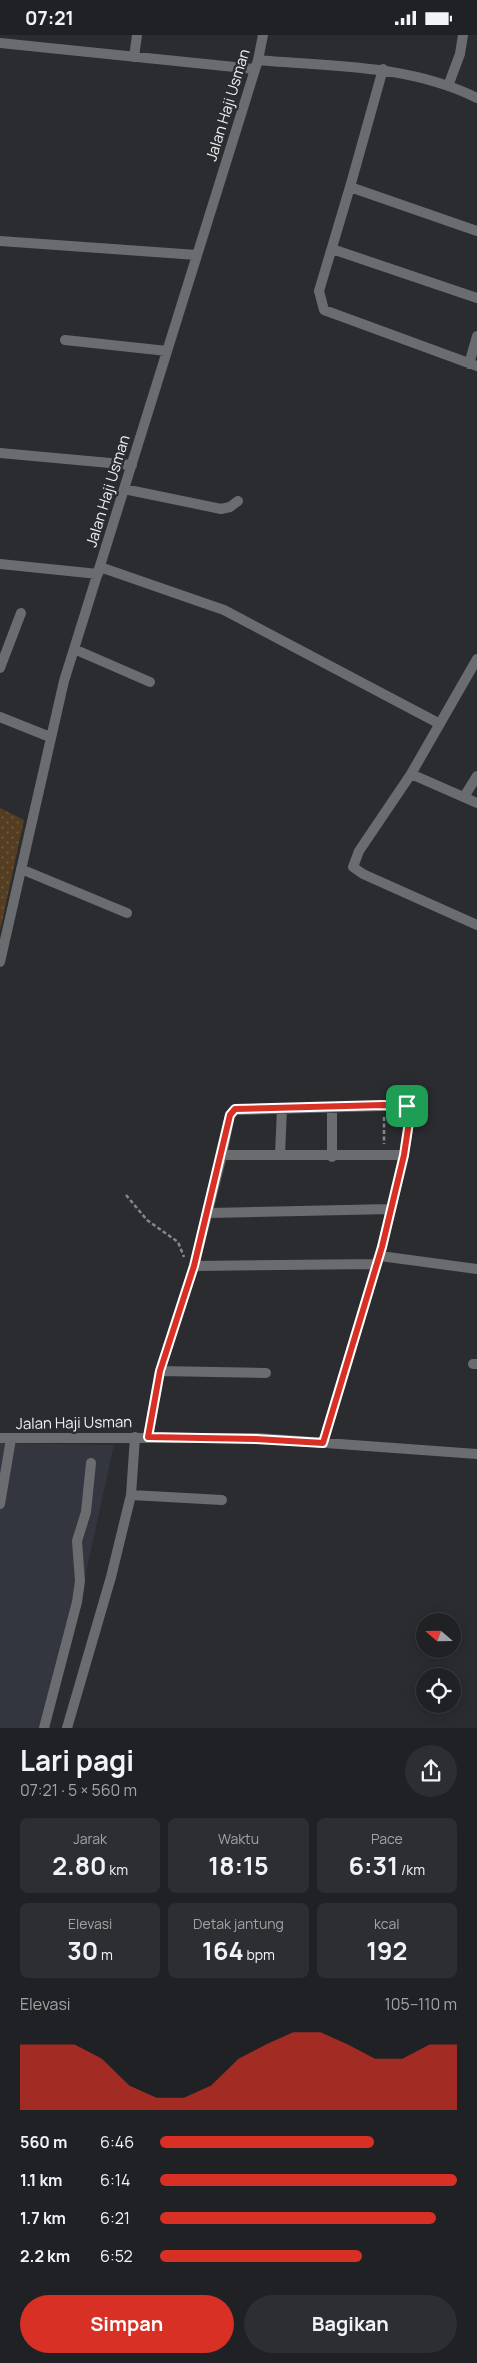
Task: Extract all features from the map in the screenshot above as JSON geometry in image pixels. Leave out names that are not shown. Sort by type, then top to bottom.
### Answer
[{"type":"street","points":[[134,57],[138,35]]},
{"type":"street","name":"Jalan Haji Usman","points":[[0,962],[50,737],[74,649],[198,255],[256,64],[263,35]]},
{"type":"street","points":[[448,86],[460,54],[464,35]]},
{"type":"street","points":[[0,43],[134,57],[383,69],[448,86],[477,98]]},
{"type":"street","points":[[383,69],[319,291],[324,310],[473,365],[477,336]]},
{"type":"street","points":[[350,187],[477,231]]},
{"type":"street","points":[[0,241],[198,255]]},
{"type":"street","points":[[332,249],[477,298]]},
{"type":"street","points":[[65,340],[167,351]]},
{"type":"street","points":[[0,453],[132,465]]},
{"type":"street","points":[[124,489],[221,509],[230,507],[238,501]]},
{"type":"street","points":[[0,564],[99,570],[224,610],[440,724]]},
{"type":"street","points":[[0,668],[4,646],[21,613]]},
{"type":"street","points":[[74,649],[150,682]]},
{"type":"street","points":[[477,659],[473,674],[440,724],[411,774],[359,851],[353,867],[363,874],[477,925]]},
{"type":"street","points":[[0,717],[50,737]]},
{"type":"street","points":[[411,774],[477,803]]},
{"type":"street","points":[[464,797],[477,775]]},
{"type":"street","points":[[21,869],[127,913]]},
{"type":"street","points":[[148,1437],[160,1371],[193,1269],[222,1155],[230,1115],[235,1109],[407,1106],[411,1109],[404,1155],[392,1209],[323,1443]]},
{"type":"street","points":[[332,1107],[332,1157]]},
{"type":"street","points":[[280,1155],[282,1108]]},
{"type":"street","points":[[222,1155],[332,1157],[404,1155]]},
{"type":"street","points":[[208,1213],[392,1209]]},
{"type":"street","points":[[193,1269],[378,1260],[477,1269]]},
{"type":"street","points":[[160,1371],[266,1373]]},
{"type":"street","points":[[67,1728],[111,1577],[131,1495],[135,1437]]},
{"type":"street","name":"Jalan Haji Usman","points":[[0,1438],[148,1437],[256,1439],[477,1454]]},
{"type":"street","points":[[0,1504],[11,1439]]},
{"type":"street","points":[[44,1728],[77,1602],[80,1581],[77,1541],[86,1512],[91,1463]]},
{"type":"street","points":[[131,1495],[222,1500]]},
{"type":"path","points":[[383,1105],[384,1155]]},
{"type":"path","points":[[126,1195],[147,1220],[178,1242],[193,1269]]},
{"type":"shaded area","points":[[0,808],[24,820],[0,931]]},
{"type":"shaded area","points":[[0,1443],[114,1445],[73,1631],[46,1728],[0,1728]]},
{"type":"route","points":[[407,1106],[411,1109],[412,1113],[382,1247],[323,1443],[256,1439],[148,1437],[160,1371],[194,1266],[232,1112],[235,1109],[407,1106]]}]
